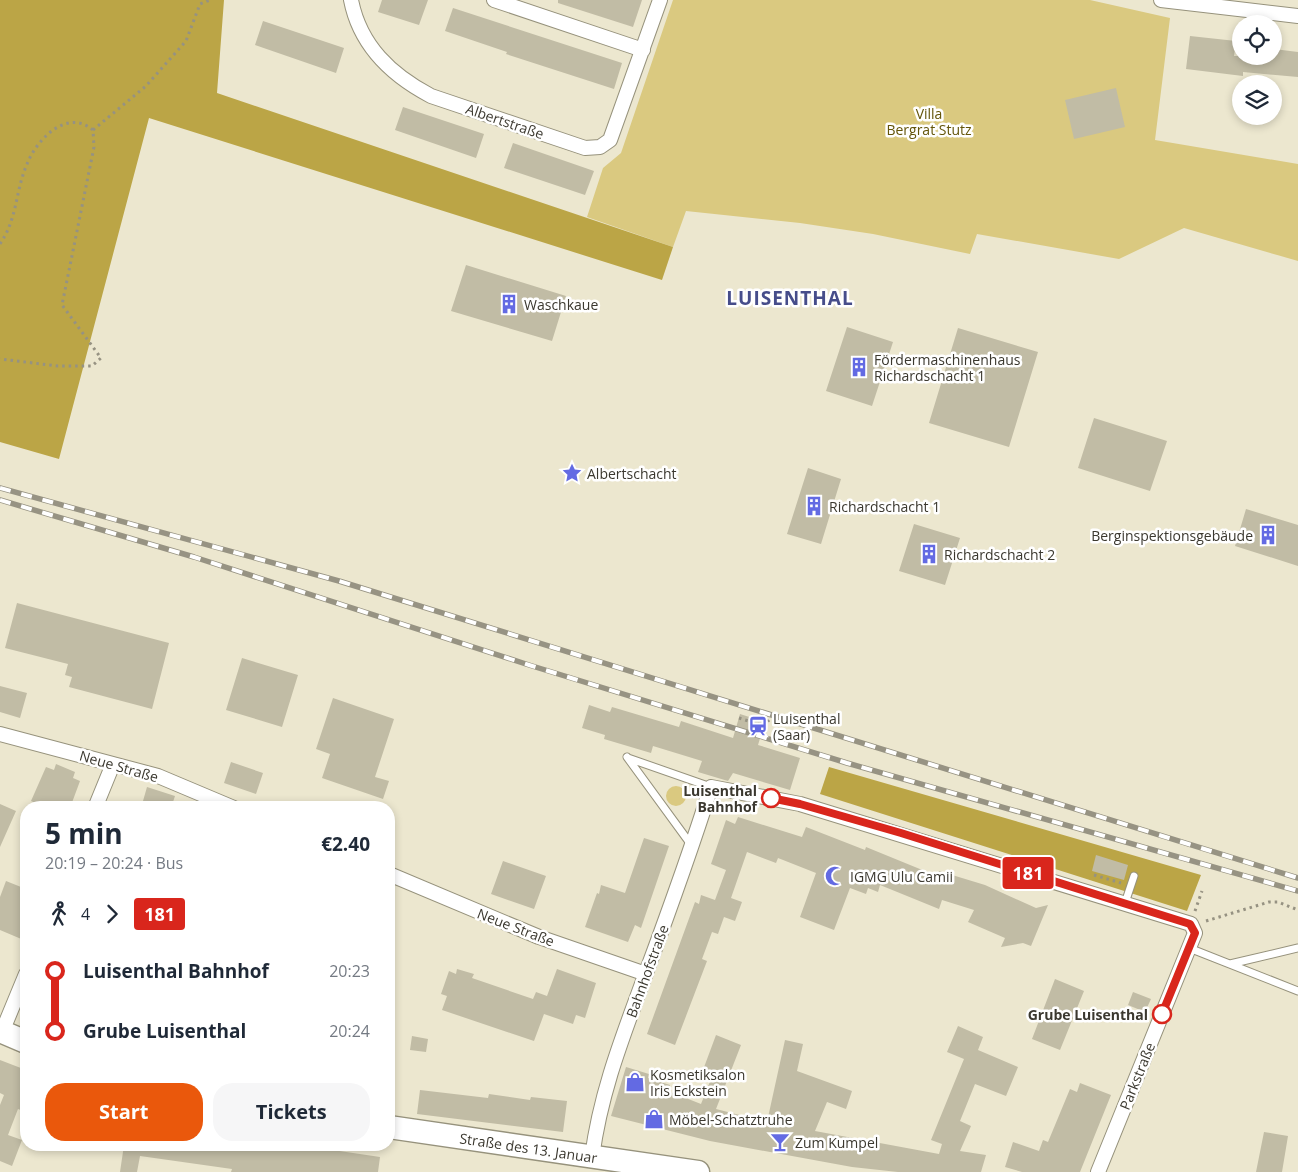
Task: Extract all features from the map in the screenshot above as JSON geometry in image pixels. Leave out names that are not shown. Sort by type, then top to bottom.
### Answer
[{"type":"main road","points":[[1,1032],[20,1040]]},
{"type":"main road","name":"Straße des 13. Januar","points":[[395,1128],[698,1172]]},
{"type":"street","name":"Albertstraße","points":[[351,0],[355,19],[378,58],[394,74],[431,96],[584,148],[600,147],[610,140],[660,0]]},
{"type":"street","points":[[494,0],[643,50]]},
{"type":"street","points":[[1161,0],[1298,16]]},
{"type":"street","name":"Neue Straße","points":[[0,734],[167,780],[217,801]]},
{"type":"street","points":[[97,801],[113,764]]},
{"type":"street","points":[[710,787],[800,804],[1190,924]]},
{"type":"street","name":"Bahnhofstraße","points":[[592,1157],[600,1108],[616,1055],[692,847],[710,787]]},
{"type":"street","name":"Neue Straße","points":[[395,877],[539,937],[646,974]]},
{"type":"street","name":"Parkstraße","points":[[1098,1172],[1195,933],[1190,924]]},
{"type":"street","points":[[1,1032],[20,988]]},
{"type":"lane","points":[[692,847],[627,757],[710,787]]},
{"type":"lane","points":[[1125,903],[1134,876]]},
{"type":"lane","points":[[1189,948],[1298,991]]},
{"type":"lane","points":[[1230,964],[1298,948]]},
{"type":"path","points":[[93,130],[146,86],[186,41],[200,4],[210,0]]},
{"type":"path","points":[[0,244],[10,229],[26,164],[42,139],[65,122],[85,123],[93,130],[94,147],[62,305],[101,358],[92,366],[58,366],[0,359]]},
{"type":"path","points":[[739,718],[764,726]]},
{"type":"path","points":[[765,733],[764,726],[769,720]]},
{"type":"path","points":[[1094,875],[1131,885]]},
{"type":"path","points":[[1190,924],[1202,890]]},
{"type":"path","points":[[1190,924],[1216,919],[1270,902],[1298,910]]},
{"type":"green space","name":"Villa Bergrat Stutz","points":[[673,0],[1090,0],[1170,18],[1155,140],[1298,164],[1298,261],[1184,228],[1119,259],[977,234],[970,254],[873,234],[800,223],[686,211],[673,247],[587,217],[603,168],[621,153]]},
{"type":"green space","points":[[676,786],[683,789],[686,796],[683,803],[676,806],[669,803],[666,796],[669,789]]},
{"type":"shaded area","points":[[0,0],[224,0],[217,93],[673,247],[662,280],[149,118],[59,459],[0,442]]},
{"type":"shaded area","points":[[829,767],[1201,875],[1187,911],[820,794]]},
{"type":"building","points":[[382,0],[428,0],[419,25],[378,12]]},
{"type":"building","points":[[558,0],[642,0],[633,27],[558,3]]},
{"type":"building","points":[[453,8],[622,63],[614,89],[506,54],[507,52],[445,31]]},
{"type":"building","points":[[263,21],[344,48],[336,73],[255,45]]},
{"type":"building","points":[[1190,36],[1232,41],[1232,65],[1282,65],[1282,50],[1298,52],[1298,77],[1243,72],[1243,75],[1235,75],[1186,69]]},
{"type":"building","points":[[1116,88],[1125,127],[1074,139],[1065,100]]},
{"type":"building","points":[[403,107],[484,134],[476,158],[395,130]]},
{"type":"building","points":[[513,143],[594,171],[585,195],[504,168]]},
{"type":"building","name":"Waschkaue","points":[[466,265],[566,296],[552,341],[451,311]]},
{"type":"building","name":"Fördermaschinenhaus Richardschacht 1","points":[[847,327],[893,342],[872,406],[826,391]]},
{"type":"building","points":[[958,328],[1038,352],[1009,447],[929,423]]},
{"type":"building","points":[[1094,418],[1167,441],[1150,491],[1078,468]]},
{"type":"building","name":"Richardschacht 1","points":[[808,468],[841,479],[821,544],[787,534]]},
{"type":"building","name":"Berginspektionsgebäude","points":[[1246,509],[1298,525],[1298,566],[1235,546]]},
{"type":"building","name":"Richardschacht 2","points":[[914,524],[960,538],[945,585],[899,571]]},
{"type":"building","points":[[17,603],[169,643],[152,709],[69,687],[72,677],[65,675],[68,664],[5,648]]},
{"type":"building","points":[[242,658],[298,675],[282,727],[226,710]]},
{"type":"building","points":[[0,686],[27,693],[20,718],[0,712]]},
{"type":"building","points":[[333,698],[394,719],[375,777],[389,781],[383,799],[322,778],[330,754],[316,749]]},
{"type":"building","points":[[589,705],[610,712],[612,707],[679,727],[681,721],[733,738],[740,714],[765,722],[758,745],[800,758],[790,790],[733,773],[728,781],[698,772],[702,761],[653,746],[651,753],[604,739],[605,735],[582,728]]},
{"type":"building","points":[[231,762],[263,773],[256,794],[224,783]]},
{"type":"building","points":[[56,764],[75,772],[73,778],[80,781],[73,801],[31,801],[46,767],[54,770]]},
{"type":"building","points":[[147,787],[175,796],[173,801],[143,801]]},
{"type":"building","points":[[0,804],[16,811],[0,847]]},
{"type":"building","points":[[738,817],[802,837],[806,827],[865,850],[866,847],[937,876],[939,871],[985,885],[1036,908],[1048,905],[1031,946],[1023,943],[1001,947],[1005,938],[968,922],[974,910],[942,900],[939,909],[880,885],[878,892],[868,888],[866,894],[850,888],[834,930],[800,917],[816,873],[778,858],[776,863],[747,852],[731,898],[742,902],[735,921],[724,917],[718,934],[712,932],[702,959],[707,961],[675,1045],[647,1034],[695,902],[699,904],[701,895],[715,900],[726,870],[711,864],[726,820],[735,824]]},
{"type":"building","points":[[644,838],[669,846],[641,928],[635,925],[628,942],[585,927],[601,885],[625,893]]},
{"type":"building","points":[[1096,855],[1128,865],[1124,880],[1092,871]]},
{"type":"building","points":[[503,861],[546,876],[534,909],[491,894]]},
{"type":"building","points":[[6,881],[20,887],[20,938],[0,930],[0,897]]},
{"type":"building","points":[[457,969],[474,974],[472,978],[533,999],[536,992],[547,996],[557,969],[596,983],[585,1018],[576,1015],[573,1024],[544,1014],[534,1041],[442,1010],[447,996],[441,994],[449,971],[456,974]]},
{"type":"building","points":[[1055,979],[1084,991],[1060,1050],[1032,1039]]},
{"type":"building","points":[[1133,992],[1151,999],[1145,1012],[1128,1005]]},
{"type":"building","points":[[958,1026],[983,1037],[978,1050],[1018,1067],[1006,1096],[975,1084],[960,1121],[971,1126],[960,1151],[986,1155],[981,1172],[898,1172],[852,1167],[710,1141],[611,1116],[626,1067],[649,1074],[648,1078],[670,1085],[668,1091],[701,1104],[713,1074],[703,1070],[716,1035],[741,1045],[716,1109],[767,1122],[785,1040],[803,1044],[797,1071],[852,1091],[846,1109],[827,1102],[815,1131],[939,1154],[942,1144],[931,1140],[964,1059],[947,1052]]},
{"type":"building","points":[[412,1036],[428,1039],[426,1052],[410,1050]]},
{"type":"building","points":[[0,1060],[20,1068],[20,1110],[18,1109],[8,1135],[20,1139],[20,1145],[12,1166],[0,1161],[0,1105],[4,1095],[0,1093]]},
{"type":"building","points":[[1080,1083],[1111,1095],[1080,1172],[1022,1172],[1005,1167],[1013,1142],[1039,1151],[1043,1140],[1048,1142],[1070,1089],[1077,1092]]},
{"type":"building","points":[[420,1090],[488,1098],[489,1094],[530,1100],[531,1097],[567,1101],[563,1132],[417,1114]]},
{"type":"building","points":[[1264,1132],[1288,1136],[1282,1172],[1256,1172]]},
{"type":"building","points":[[123,1151],[340,1151],[380,1157],[378,1172],[231,1172],[232,1169],[140,1156],[137,1172],[120,1172]]},
{"type":"railway","points":[[0,488],[339,581],[1298,878]]},
{"type":"railway","points":[[0,500],[194,557],[529,665],[847,763],[1298,891]]},
{"type":"bus line","name":"181","points":[[771,798],[800,804],[901,833],[1190,924],[1195,933],[1162,1014]]},
{"type":"place","name":"Waschkaue","points":[[509,304]]},
{"type":"place","name":"Fördermaschinenhaus Richardschacht 1","points":[[859,367]]},
{"type":"place","name":"Albertschacht","points":[[572,473]]},
{"type":"place","name":"Richardschacht 1","points":[[814,506]]},
{"type":"place","name":"Berginspektionsgebäude","points":[[1268,535]]},
{"type":"place","name":"Richardschacht 2","points":[[929,554]]},
{"type":"place","name":"Luisenthal (Saar)","points":[[758,726]]},
{"type":"place","name":"Luisenthal Bahnhof","points":[[771,798]]},
{"type":"place","name":"IGMG Ulu Camii","points":[[835,876]]},
{"type":"place","name":"Grube Luisenthal","points":[[1162,1014]]},
{"type":"place","name":"Kosmetiksalon Iris Eckstein","points":[[635,1082]]},
{"type":"place","name":"Möbel-Schatztruhe","points":[[654,1119]]},
{"type":"place","name":"Zum Kumpel","points":[[780,1142]]},
{"type":"district","name":"LUISENTHAL","points":[[790,298]]}]
